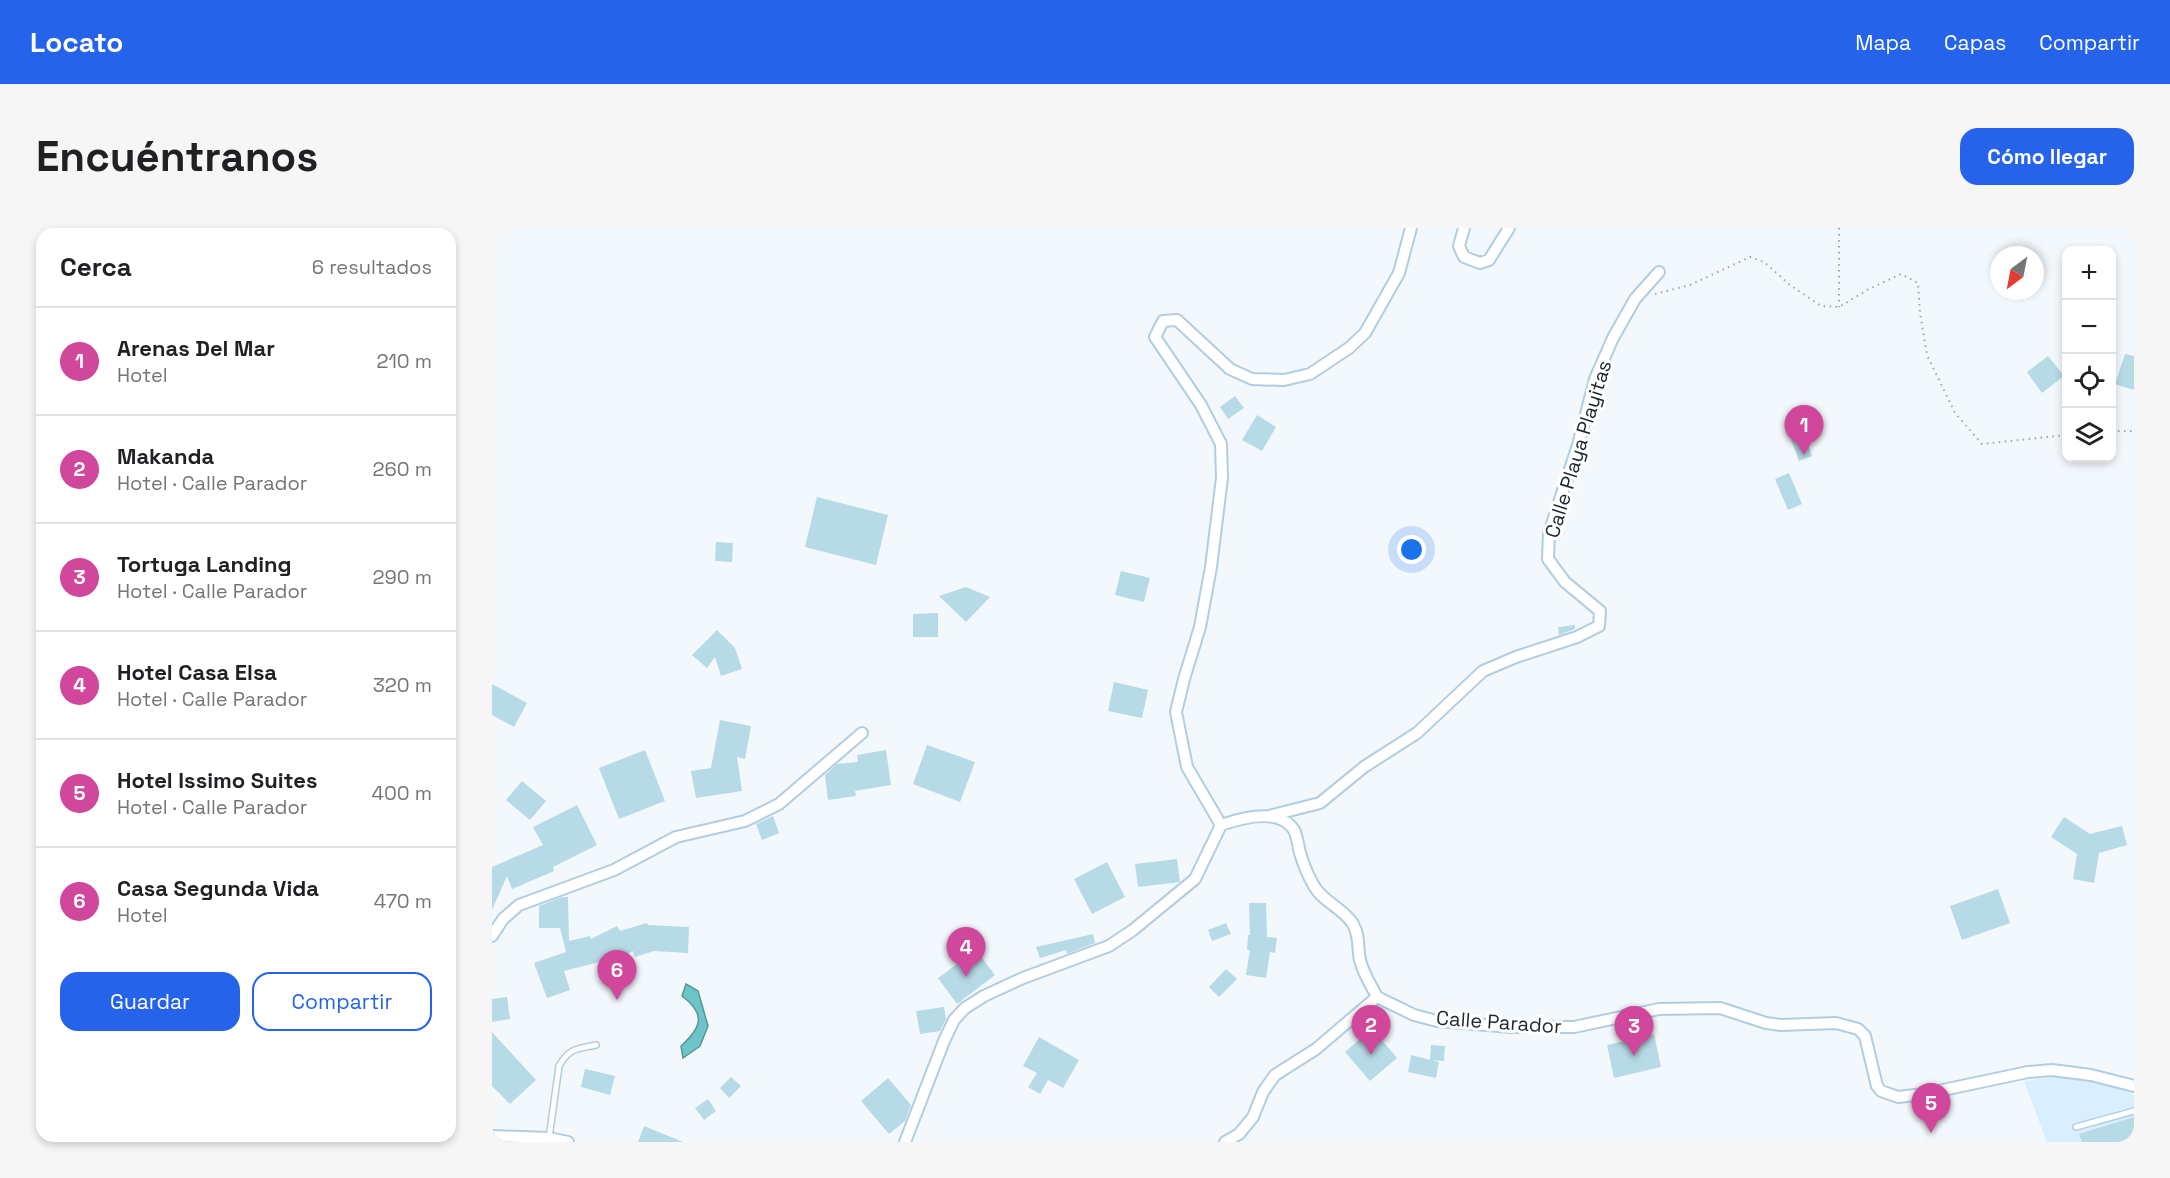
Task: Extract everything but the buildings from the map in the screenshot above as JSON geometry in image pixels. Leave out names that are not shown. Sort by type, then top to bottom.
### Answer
[{"type":"street","points":[[1221,825],[1187,767],[1176,712],[1200,627],[1211,567],[1222,478],[1221,444],[1201,405],[1155,337],[1163,321],[1177,320],[1230,369],[1252,379],[1284,380],[1310,374],[1349,348],[1365,333],[1399,273],[1411,228]]},
{"type":"street","points":[[1464,228],[1459,246],[1464,257],[1480,263],[1489,260],[1509,228]]},
{"type":"street","name":"Calle Playa Playitas","points":[[1268,816],[1320,803],[1364,766],[1417,733],[1483,671],[1516,657],[1577,638],[1599,626],[1600,611],[1565,582],[1548,559],[1549,533],[1578,445],[1595,379],[1613,338],[1635,299],[1659,272]]},
{"type":"street","points":[[492,936],[502,919],[519,905],[614,870],[676,837],[745,821],[769,810],[862,733]]},
{"type":"street","points":[[905,1142],[949,1030],[954,1020],[965,1008],[984,996],[1023,978],[1109,946],[1134,930],[1195,879],[1221,825],[1237,819],[1268,816],[1287,823],[1293,829],[1304,865],[1316,889],[1351,921],[1358,934],[1360,960],[1377,997],[1316,1048],[1275,1076],[1263,1092],[1252,1117],[1239,1134],[1225,1142]]},
{"type":"street","name":"Calle Parador","points":[[1377,997],[1414,1015],[1437,1021],[1511,1027],[1574,1027],[1659,1009],[1680,1008],[1720,1008],[1766,1023],[1781,1025],[1836,1023],[1858,1029],[1865,1036],[1877,1086],[1881,1091],[1898,1097],[1924,1094],[2028,1072],[2052,1070],[2091,1075],[2134,1086]]},
{"type":"street","points":[[492,1136],[549,1138],[568,1142]]},
{"type":"lane","points":[[549,1138],[559,1066],[571,1051],[596,1044]]},
{"type":"lane","points":[[2076,1127],[2134,1111]]},
{"type":"path","points":[[1839,228],[1839,307]]},
{"type":"path","points":[[1635,299],[1690,285],[1750,257],[1764,262],[1790,285],[1821,306],[1839,307],[1869,288],[1901,274],[1918,283],[1927,355],[1955,413],[1982,444],[2062,436]]},
{"type":"path","points":[[2116,431],[2134,431]]},
{"type":"shaded area","points":[[2064,1076],[2114,1086],[2134,1095],[2134,1142],[2047,1142],[2024,1081]]},
{"type":"water","points":[[686,984],[698,991],[708,1026],[700,1046],[683,1058],[681,1046],[693,1033],[698,1021],[695,1009],[682,996]]},
{"type":"place","name":"Arenas Del Mar","points":[[1804,455]]},
{"type":"place","name":"Hotel Casa Elsa","points":[[966,977]]},
{"type":"place","name":"Casa Segunda Vida","points":[[617,1000]]},
{"type":"place","name":"Makanda","points":[[1371,1055]]},
{"type":"place","name":"Tortuga Landing","points":[[1634,1056]]},
{"type":"place","name":"Hotel Issimo Suites","points":[[1931,1133]]}]
